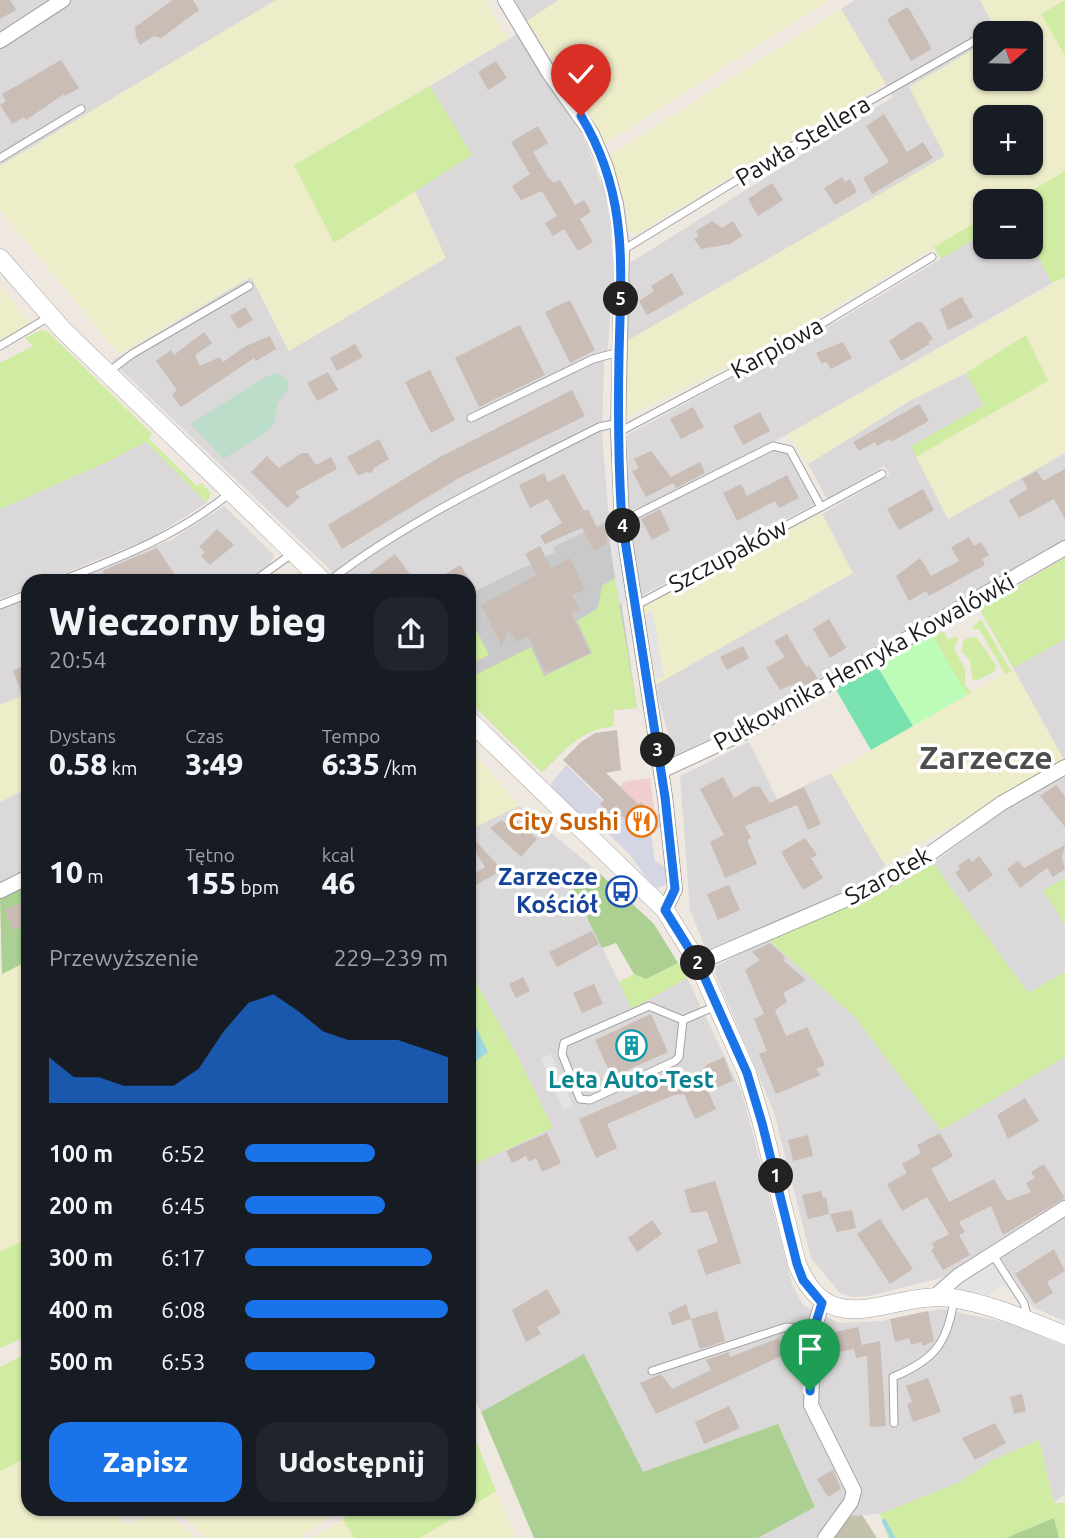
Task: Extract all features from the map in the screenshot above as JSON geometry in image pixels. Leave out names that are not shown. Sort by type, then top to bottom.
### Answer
[{"type":"street","points":[[0,41],[63,0]]},
{"type":"street","points":[[505,0],[549,73],[592,134],[606,167],[616,204],[622,251],[618,428],[622,521],[661,771],[675,889],[665,910]]},
{"type":"street","points":[[0,258],[50,316],[107,374],[316,574]]},
{"type":"street","name":"Pułkownika Henryka Kowalówki","points":[[661,771],[741,734],[1065,548]]},
{"type":"street","points":[[476,727],[665,910],[698,963],[747,1073],[797,1264],[803,1280],[822,1303],[858,1309],[934,1297],[954,1299],[1065,1335]]},
{"type":"street","name":"Szarotek","points":[[698,963],[875,887],[929,855],[1002,803],[1065,767]]},
{"type":"street","points":[[0,891],[21,880]]},
{"type":"street","points":[[934,1297],[958,1276],[1065,1208]]},
{"type":"street","points":[[822,1303],[814,1329],[811,1405],[854,1492],[851,1502],[825,1538]]},
{"type":"lane","name":"Pawła Stellera","points":[[622,251],[822,128],[973,42]]},
{"type":"lane","points":[[0,158],[81,109]]},
{"type":"lane","name":"Karpiowa","points":[[339,574],[406,529],[474,491],[599,427],[618,428],[807,332],[932,257]]},
{"type":"lane","points":[[107,374],[132,354],[249,286]]},
{"type":"lane","points":[[0,346],[50,316]]},
{"type":"lane","points":[[471,418],[593,359],[619,352]]},
{"type":"lane","points":[[622,521],[773,446],[790,450],[821,507]]},
{"type":"lane","name":"Szczupaków","points":[[635,606],[881,474]]},
{"type":"lane","points":[[78,574],[144,548],[202,516],[230,493]]},
{"type":"lane","points":[[264,574],[294,553]]},
{"type":"lane","points":[[0,605],[21,597]]},
{"type":"lane","points":[[683,1020],[679,1057],[676,1061],[590,1100],[580,1099],[562,1054],[564,1043],[649,1006],[683,1020],[717,1006]]},
{"type":"lane","points":[[992,1254],[1024,1303],[1028,1321]]},
{"type":"lane","points":[[894,1423],[893,1377],[910,1370],[944,1341],[954,1299]]},
{"type":"lane","points":[[652,1371],[786,1327],[814,1329]]},
{"type":"shaded area","points":[[0,0],[52,0],[0,33]]},
{"type":"shaded area","points":[[70,0],[276,0],[0,166],[0,44]]},
{"type":"shaded area","points":[[515,0],[559,0],[527,21]]},
{"type":"shaded area","points":[[855,0],[980,0],[991,21],[973,21],[973,50],[909,87],[946,156],[627,341],[630,263],[893,97],[841,9]]},
{"type":"shaded area","points":[[517,34],[585,140],[607,198],[614,261],[608,346],[604,363],[602,432],[609,520],[554,547],[555,552],[476,591],[476,574],[335,574],[112,361],[251,276],[289,351],[445,258],[414,189],[471,155],[430,86]]},
{"type":"shaded area","points":[[973,239],[973,259],[1039,259],[1052,283],[788,434],[672,495],[629,511],[627,435],[843,318]]},
{"type":"shaded area","points":[[966,373],[984,405],[912,446],[948,519],[1065,453],[1065,541],[769,710],[674,756],[655,685],[853,573],[822,514],[890,475],[884,466],[827,499],[808,464],[911,400]]},
{"type":"shaded area","points":[[146,442],[207,503],[151,538],[62,574],[21,574],[21,591],[0,599],[0,509]]},
{"type":"shaded area","points":[[775,450],[787,453],[815,504],[639,597],[631,527],[639,518]]},
{"type":"shaded area","points":[[224,506],[274,555],[269,567],[258,574],[86,574],[173,539]]},
{"type":"shaded area","points":[[615,519],[628,601],[619,604],[607,524]]},
{"type":"shaded area","points":[[609,520],[637,708],[614,710],[613,726],[592,729],[575,740],[542,772],[476,708],[476,591],[555,552],[553,547]]},
{"type":"shaded area","points":[[21,601],[21,696],[0,705],[0,609]]},
{"type":"shaded area","points":[[653,612],[664,677],[656,679],[644,614]]},
{"type":"shaded area","points":[[1065,639],[1065,759],[1064,760],[1013,668]]},
{"type":"shaded area","points":[[749,742],[777,799],[831,773],[885,865],[867,885],[706,950],[690,909],[680,776]]},
{"type":"shaded area","points":[[566,765],[603,801],[600,805],[618,822],[622,817],[639,832],[660,813],[661,826],[651,834],[655,861],[665,867],[666,884],[658,888],[652,885],[629,854],[596,822],[578,814],[553,790],[551,784]]},
{"type":"shaded area","points":[[1065,773],[1065,878],[1044,891],[1065,924],[1065,972],[1028,993],[933,863],[1019,800]]},
{"type":"shaded area","points":[[650,778],[655,815],[639,832],[622,818],[618,822],[599,805],[626,781]]},
{"type":"shaded area","points":[[21,792],[21,876],[0,886],[0,802]]},
{"type":"shaded area","points":[[519,806],[597,871],[571,885],[632,1008],[687,978],[742,1093],[792,1284],[803,1305],[839,1323],[881,1321],[942,1309],[1009,1323],[1065,1346],[1065,1494],[1054,1503],[1039,1440],[993,1460],[960,1482],[880,1514],[850,1516],[834,1538],[758,1538],[815,1507],[778,1424],[643,1473],[584,1354],[481,1412],[476,1402],[476,1164],[552,1127],[517,1055],[476,982],[476,827]]},
{"type":"shaded area","points":[[768,939],[855,1017],[941,1130],[1065,1057],[1065,1203],[945,1277],[868,1296],[852,1297],[840,1293],[811,1258],[774,1112],[715,973],[716,966]]},
{"type":"shaded area","points":[[551,1054],[573,1106],[563,1110],[541,1058]]},
{"type":"shaded area","points":[[1065,1218],[1065,1321],[1034,1308],[1001,1258]]},
{"type":"shaded area","points":[[992,1263],[1011,1290],[1001,1286],[988,1295],[956,1288],[952,1284]]},
{"type":"shaded area","points":[[862,1515],[877,1538],[834,1538],[850,1516]]},
{"type":"green space","points":[[276,0],[485,0],[508,39],[294,165],[334,243],[414,189],[446,258],[289,351],[251,277],[119,354],[0,210],[0,166]]},
{"type":"green space","points":[[559,0],[829,0],[605,144],[588,110],[527,21]]},
{"type":"green space","points":[[980,0],[1065,0],[1041,14],[1065,55],[1065,171],[1034,189],[973,189],[973,224],[801,328],[625,417],[627,341],[945,156],[909,87],[973,50],[973,91],[1043,91],[1043,21],[991,21]]},
{"type":"green space","points":[[1065,0],[1065,55],[1041,14]]},
{"type":"green space","points":[[841,9],[885,83],[636,234],[628,230],[627,206],[608,156]]},
{"type":"green space","points":[[430,86],[472,155],[334,243],[294,165]]},
{"type":"green space","points":[[1065,171],[1065,277],[1052,283],[1039,259],[1043,259],[1043,189],[1034,189]]},
{"type":"green space","points":[[973,224],[973,239],[941,259],[934,247]]},
{"type":"green space","points":[[1065,277],[1065,453],[948,519],[916,457],[1047,381],[1025,335],[966,373],[911,400],[808,464],[788,434]]},
{"type":"green space","points":[[0,286],[30,322],[0,342]]},
{"type":"green space","points":[[42,330],[48,332],[152,434],[149,439],[197,486],[201,483],[211,493],[207,503],[146,442],[0,509],[0,363],[33,346],[25,338]]},
{"type":"green space","points":[[1026,335],[1048,381],[916,457],[911,446],[984,405],[966,373]]},
{"type":"green space","points":[[279,373],[288,381],[288,389],[278,403],[274,424],[264,434],[223,459],[191,424],[263,378]]},
{"type":"green space","points":[[822,514],[853,573],[655,685],[641,608]]},
{"type":"green space","points":[[1065,558],[1065,639],[1013,668],[979,608]]},
{"type":"green space","points":[[615,578],[637,708],[614,710],[613,726],[601,728],[582,737],[542,772],[476,708],[476,674],[531,647],[544,676],[592,653],[577,621],[598,608],[602,586]]},
{"type":"green space","points":[[981,619],[1011,671],[1006,675],[979,629],[971,629]]},
{"type":"green space","points":[[476,630],[489,655],[476,662]]},
{"type":"green space","points":[[944,632],[948,640],[956,636],[958,640],[954,648],[965,669],[965,685],[971,692],[967,695],[931,634]]},
{"type":"green space","points":[[931,634],[967,695],[913,726],[876,664]]},
{"type":"green space","points":[[977,638],[996,665],[994,672],[978,680],[972,679],[970,660],[961,651],[964,640]]},
{"type":"green space","points":[[876,664],[913,726],[871,750],[835,688]]},
{"type":"green space","points":[[1013,668],[1064,760],[885,865],[831,773]]},
{"type":"green space","points":[[21,696],[21,792],[0,802],[0,705]]},
{"type":"green space","points":[[476,755],[519,806],[476,827]]},
{"type":"green space","points":[[933,863],[1028,993],[1065,972],[1065,1057],[941,1130],[855,1017],[768,939],[901,883]]},
{"type":"green space","points":[[597,871],[654,924],[678,963],[646,979],[634,974],[616,943],[602,948],[571,885]]},
{"type":"green space","points":[[1065,878],[1065,924],[1043,891]]},
{"type":"green space","points":[[21,888],[21,964],[2,974],[0,897]]},
{"type":"green space","points":[[678,963],[687,978],[632,1009],[619,982],[634,974],[646,979]]},
{"type":"green space","points":[[21,964],[21,1242],[0,1252],[0,975]]},
{"type":"green space","points":[[476,982],[517,1055],[553,1128],[476,1164]]},
{"type":"green space","points":[[21,1242],[21,1339],[0,1348],[0,1252]]},
{"type":"green space","points":[[584,1354],[643,1472],[778,1424],[815,1507],[758,1538],[534,1538],[481,1412]]},
{"type":"green space","points":[[21,1356],[21,1460],[0,1471],[0,1367]]},
{"type":"green space","points":[[1039,1440],[1054,1503],[1065,1503],[1065,1538],[1059,1538],[1054,1518],[1006,1538],[888,1538],[880,1514],[960,1482],[993,1460]]},
{"type":"green space","points":[[476,1441],[496,1491],[476,1504]]},
{"type":"green space","points":[[21,1460],[21,1516],[122,1516],[120,1517],[128,1526],[146,1516],[172,1516],[196,1538],[0,1538],[0,1471]]},
{"type":"green space","points":[[496,1491],[516,1538],[420,1538],[456,1516],[476,1516],[476,1504]]},
{"type":"green space","points":[[183,1516],[332,1516],[298,1538],[207,1538]]},
{"type":"green space","points":[[347,1516],[456,1516],[420,1538],[354,1538],[343,1519]]},
{"type":"green space","points":[[1054,1518],[1059,1538],[1006,1538]]},
{"type":"green space","points":[[343,1519],[354,1538],[312,1538]]},
{"type":"water","points":[[476,1027],[488,1052],[476,1061]]},
{"type":"building","points":[[0,0],[10,0],[16,10],[0,19]]},
{"type":"building","points":[[173,0],[193,0],[199,10],[161,38],[154,36],[140,45],[135,27]]},
{"type":"building","points":[[908,7],[932,49],[911,61],[887,19]]},
{"type":"building","points":[[61,60],[79,88],[65,96],[64,94],[26,120],[24,117],[12,124],[0,105],[6,101],[2,94]]},
{"type":"building","points":[[496,61],[507,78],[488,90],[478,72]]},
{"type":"building","points":[[884,114],[907,152],[923,142],[933,158],[872,194],[863,178],[889,162],[866,126]]},
{"type":"building","points":[[538,126],[548,143],[533,152],[548,177],[554,183],[560,180],[575,205],[584,200],[591,212],[580,219],[593,242],[578,251],[564,229],[553,236],[545,223],[557,216],[542,191],[521,200],[512,186],[530,174],[511,142]]},
{"type":"building","points":[[842,177],[845,182],[850,179],[857,192],[835,205],[824,188]]},
{"type":"building","points":[[772,183],[783,200],[758,216],[748,199]]},
{"type":"building","points":[[712,221],[722,228],[733,221],[742,236],[730,244],[701,249],[694,239],[699,236],[696,231]]},
{"type":"building","points":[[672,273],[684,294],[647,315],[639,301],[654,291],[651,286]]},
{"type":"building","points":[[962,297],[973,317],[948,330],[940,309]]},
{"type":"building","points":[[570,300],[595,350],[570,363],[545,312]]},
{"type":"building","points":[[245,307],[253,320],[238,329],[230,316]]},
{"type":"building","points":[[917,322],[922,322],[933,339],[928,342],[930,344],[901,361],[889,341]]},
{"type":"building","points":[[520,325],[545,375],[479,407],[455,358]]},
{"type":"building","points":[[204,332],[212,343],[195,355],[200,366],[220,357],[223,362],[246,346],[270,336],[276,349],[256,361],[254,358],[181,407],[172,395],[177,390],[156,361],[171,350],[174,355]]},
{"type":"building","points":[[843,342],[852,358],[831,369],[826,361],[822,364],[816,353]]},
{"type":"building","points":[[355,344],[363,357],[337,371],[330,358]]},
{"type":"building","points":[[430,370],[455,420],[431,433],[405,382]]},
{"type":"building","points":[[328,372],[338,390],[317,401],[307,383]]},
{"type":"building","points":[[572,390],[585,416],[459,478],[342,549],[328,525],[440,457]]},
{"type":"building","points":[[919,404],[929,421],[891,442],[890,439],[877,446],[875,442],[859,451],[853,442]]},
{"type":"building","points":[[693,407],[704,427],[681,439],[670,419]]},
{"type":"building","points":[[760,412],[770,431],[743,445],[733,426]]},
{"type":"building","points":[[379,439],[389,459],[374,468],[372,473],[358,476],[347,457]]},
{"type":"building","points":[[651,451],[671,477],[700,462],[705,473],[676,488],[673,483],[646,497],[632,471],[639,468],[634,459]]},
{"type":"building","points":[[302,453],[308,453],[316,465],[331,457],[337,469],[295,492],[300,497],[287,508],[251,472],[267,456],[279,468]]},
{"type":"building","points":[[1065,469],[1065,519],[1054,499],[1019,518],[1009,500],[1028,489],[1022,479],[1037,471],[1043,481]]},
{"type":"building","points":[[544,473],[548,482],[564,474],[584,511],[588,509],[597,528],[604,525],[607,544],[594,551],[582,528],[545,544],[540,536],[562,523],[548,499],[530,508],[519,485]]},
{"type":"building","points":[[787,475],[799,498],[779,508],[775,501],[737,521],[723,493],[741,484],[747,496]]},
{"type":"building","points":[[923,489],[934,510],[899,530],[887,509]]},
{"type":"building","points":[[660,509],[670,530],[652,540],[641,519]]},
{"type":"building","points":[[217,529],[234,545],[210,565],[201,556],[205,552],[199,547]]},
{"type":"building","points":[[969,537],[974,546],[981,542],[989,555],[982,559],[985,565],[929,596],[926,591],[909,601],[896,576],[920,558],[931,576],[959,561],[951,547]]},
{"type":"building","points":[[540,546],[551,568],[570,558],[585,590],[572,595],[579,609],[571,613],[590,653],[546,673],[528,636],[516,642],[508,630],[502,647],[481,605],[537,575],[525,554]]},
{"type":"building","points":[[157,548],[174,574],[103,574],[104,570]]},
{"type":"building","points":[[395,554],[410,574],[371,574]]},
{"type":"building","points":[[460,565],[466,574],[445,574]]},
{"type":"building","points":[[829,619],[846,648],[830,658],[813,629]]},
{"type":"building","points":[[787,634],[806,667],[809,665],[818,679],[804,687],[801,681],[780,690],[766,668],[785,657],[774,641]]},
{"type":"building","points":[[743,646],[749,658],[727,670],[720,657]]},
{"type":"building","points":[[21,667],[21,692],[13,671]]},
{"type":"building","points":[[617,730],[621,770],[606,773],[638,804],[641,802],[655,815],[639,831],[622,816],[617,821],[600,804],[604,800],[563,760],[581,742],[595,733]]},
{"type":"building","points":[[723,777],[734,798],[754,786],[760,787],[770,803],[804,787],[821,824],[808,830],[797,805],[745,826],[751,838],[747,840],[757,864],[725,878],[710,842],[724,835],[700,789]]},
{"type":"building","points":[[1056,785],[1065,796],[1065,827],[1040,796]]},
{"type":"building","points":[[502,820],[509,827],[516,820],[537,839],[521,857],[490,828]]},
{"type":"building","points":[[805,838],[817,855],[811,858],[823,878],[803,890],[781,852]]},
{"type":"building","points":[[476,841],[502,870],[476,885],[476,873],[485,867],[476,853]]},
{"type":"building","points":[[1065,845],[1062,858],[1065,869],[1053,877],[1047,868],[1020,888],[1007,869],[1018,861],[1024,868]]},
{"type":"building","points":[[979,856],[993,875],[969,892],[955,872],[960,869],[958,866],[969,858],[972,862]]},
{"type":"building","points":[[729,885],[740,910],[718,920],[707,894]]},
{"type":"building","points":[[21,903],[21,927],[13,930],[4,910]]},
{"type":"building","points":[[592,931],[599,944],[557,967],[549,952]]},
{"type":"building","points":[[770,943],[785,957],[783,960],[806,980],[783,993],[787,1002],[775,1010],[786,1036],[807,1027],[825,1065],[816,1069],[821,1075],[776,1094],[759,1054],[767,1051],[754,1019],[764,1014],[745,970],[760,960],[752,952]]},
{"type":"building","points":[[523,977],[530,991],[516,998],[509,984]]},
{"type":"building","points":[[594,984],[603,1004],[582,1013],[573,993]]},
{"type":"building","name":"Leta Auto-Test","points":[[651,1014],[668,1052],[612,1077],[595,1040]]},
{"type":"building","points":[[724,1057],[733,1081],[708,1091],[716,1109],[695,1119],[684,1094],[674,1095],[607,1124],[617,1148],[596,1158],[579,1119],[682,1075],[686,1085],[708,1064]]},
{"type":"building","points":[[1025,1098],[1039,1121],[1008,1139],[997,1115]]},
{"type":"building","points":[[547,1133],[561,1163],[542,1172],[536,1158],[529,1162],[526,1156],[512,1163],[506,1151]]},
{"type":"building","points":[[940,1133],[953,1156],[931,1169],[949,1202],[994,1179],[1007,1201],[1031,1192],[1026,1183],[1035,1178],[1031,1172],[1044,1164],[1065,1198],[1003,1235],[991,1206],[959,1222],[965,1232],[959,1235],[970,1255],[943,1270],[931,1250],[934,1248],[932,1243],[949,1234],[927,1197],[902,1211],[887,1184],[907,1173],[902,1164],[921,1153],[917,1145]]},
{"type":"building","points":[[808,1135],[813,1156],[793,1161],[788,1140]]},
{"type":"building","points":[[715,1181],[741,1263],[706,1275],[697,1250],[718,1242],[707,1211],[691,1213],[684,1190]]},
{"type":"building","points":[[821,1191],[823,1198],[826,1197],[829,1214],[808,1219],[802,1195]]},
{"type":"building","points":[[852,1210],[856,1228],[837,1232],[830,1214]]},
{"type":"building","points":[[880,1219],[913,1269],[890,1284],[857,1234]]},
{"type":"building","points":[[652,1220],[662,1234],[637,1252],[628,1238]]},
{"type":"building","points":[[1054,1249],[1065,1271],[1047,1282],[1053,1293],[1035,1304],[1015,1274]]},
{"type":"building","points":[[547,1289],[561,1313],[537,1327],[541,1334],[526,1342],[512,1310]]},
{"type":"building","points":[[686,1304],[691,1319],[672,1325],[668,1313]]},
{"type":"building","points":[[717,1311],[725,1341],[700,1349],[691,1319]]},
{"type":"building","points":[[928,1311],[934,1341],[923,1346],[921,1342],[911,1345],[909,1338],[895,1342],[890,1319]]},
{"type":"building","points":[[858,1327],[862,1345],[880,1341],[886,1426],[870,1427],[867,1356],[856,1358],[854,1349],[834,1353],[830,1333]]},
{"type":"building","points":[[779,1338],[786,1354],[656,1414],[640,1383],[661,1374],[672,1389],[711,1370],[706,1360],[729,1352],[730,1357]]},
{"type":"building","points":[[928,1378],[941,1412],[913,1422],[907,1404],[912,1402],[906,1386]]},
{"type":"building","points":[[1022,1394],[1026,1411],[1014,1414],[1010,1397]]},
{"type":"building","points":[[729,1406],[740,1428],[704,1444],[695,1422]]},
{"type":"building","points":[[995,1423],[1006,1443],[975,1460],[962,1438]]},
{"type":"building","points":[[833,1470],[841,1489],[828,1497],[817,1479]]},
{"type":"waterway","points":[[884,1521],[893,1538]]},
{"type":"place","name":"City Sushi","points":[[642,822]]},
{"type":"place","name":"Zarzecze Kościół","points":[[621,891]]},
{"type":"place","name":"Leta Auto-Test","points":[[631,1046]]},
{"type":"district","name":"Zarzecze","points":[[986,758]]},
{"type":"route","points":[[581,116],[606,167],[616,204],[622,251],[618,432],[622,521],[665,797],[675,889],[672,901],[665,910],[684,936],[698,963],[747,1073],[797,1264],[803,1280],[822,1303],[814,1329],[810,1391]]}]
